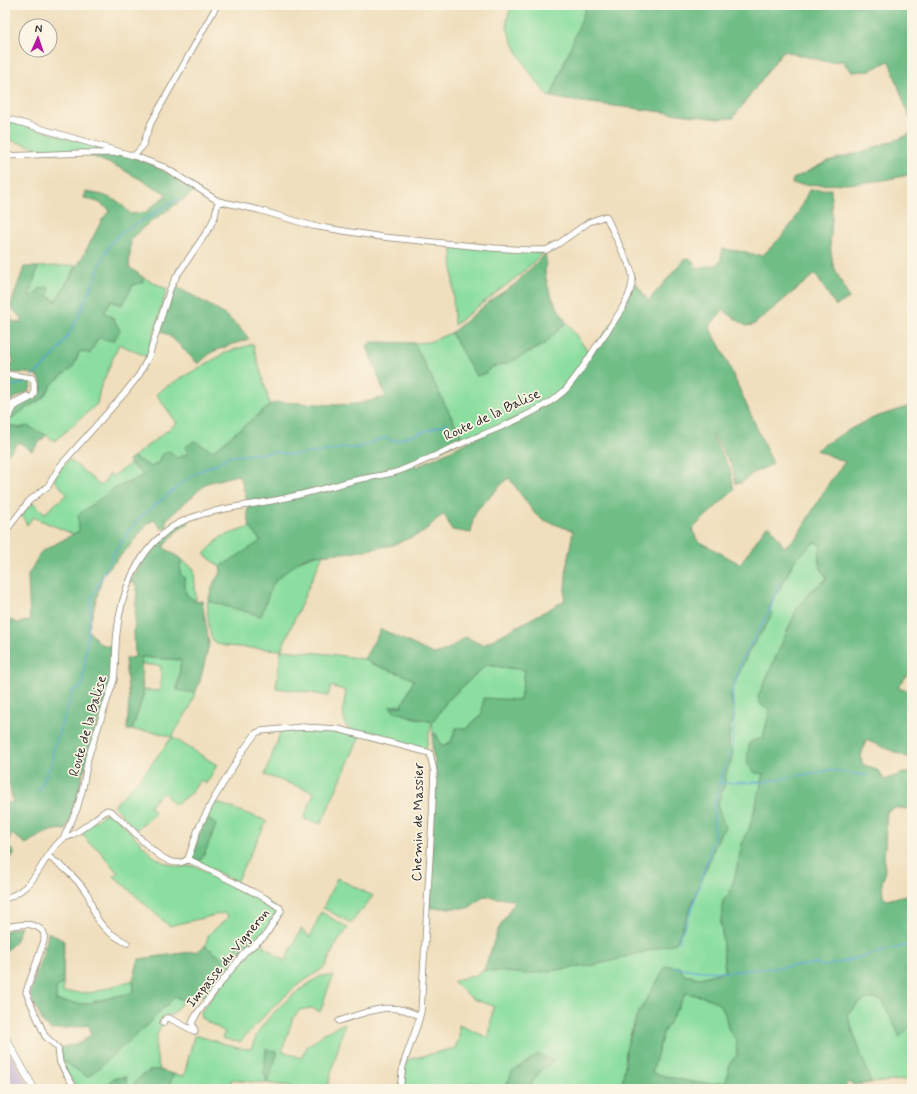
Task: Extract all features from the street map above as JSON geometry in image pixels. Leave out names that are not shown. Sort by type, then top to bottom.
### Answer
[{"type":"street","points":[[134,156],[142,147],[150,123],[217,5]]},
{"type":"street","points":[[5,118],[134,156],[164,167],[218,201],[215,216],[210,227],[180,271],[170,289],[149,356],[139,374],[124,394],[60,466],[48,486],[29,501],[5,532]]},
{"type":"street","points":[[5,156],[123,153]]},
{"type":"street","name":"Route de la Balise","points":[[63,839],[77,809],[83,787],[88,758],[114,680],[117,632],[128,583],[140,561],[161,535],[169,528],[182,521],[199,516],[298,495],[354,480],[398,471],[501,427],[523,416],[552,400],[565,390],[616,317],[632,286],[632,272],[606,216],[589,222],[551,248],[546,250],[527,250],[416,240],[351,232],[309,225],[259,210],[218,201]]},
{"type":"street","points":[[5,374],[30,377],[34,383],[34,393],[32,397],[15,406],[5,423]]},
{"type":"street","points":[[5,407],[34,391]]},
{"type":"street","name":"Chemin de Massier","points":[[188,860],[198,829],[212,802],[242,752],[256,733],[261,731],[302,727],[338,729],[430,753],[434,772],[421,1012],[403,1064],[400,1089]]},
{"type":"street","points":[[5,899],[29,884],[55,847],[63,839],[72,836],[104,812],[109,810],[162,858],[181,863],[188,860]]},
{"type":"street","points":[[49,857],[62,865],[87,894],[97,918],[104,929],[113,936],[127,943]]},
{"type":"street","name":"Impasse du Vigneron","points":[[163,1023],[166,1018],[169,1018],[194,1031],[192,1023],[196,1015],[244,953],[265,936],[281,911],[280,908],[265,898],[188,860]]},
{"type":"street","points":[[5,927],[27,924],[40,929],[44,934],[44,941],[26,992],[45,1036],[58,1048],[60,1063],[75,1089]]},
{"type":"street","points":[[339,1021],[386,1007],[404,1009],[419,1016]]},
{"type":"street","points":[[5,1037],[34,1089]]},
{"type":"shaded area","points":[[5,1044],[31,1089],[5,1089]]},
{"type":"green space","points":[[512,5],[587,5],[551,97],[549,97],[532,75],[512,41],[507,22]]},
{"type":"green space","points":[[587,5],[912,5],[912,124],[889,61],[868,71],[852,72],[842,61],[828,62],[783,51],[733,118],[719,119],[551,97]]},
{"type":"green space","points":[[5,120],[114,151],[53,152],[5,139]]},
{"type":"green space","points":[[912,132],[912,174],[852,184],[792,184],[793,179],[828,161],[858,153],[904,137]]},
{"type":"green space","points":[[93,154],[121,155],[141,160],[160,169],[195,191],[145,226],[131,240],[129,267],[144,278],[143,282],[133,285],[122,305],[111,301],[104,312],[113,318],[120,330],[114,341],[98,338],[90,354],[80,351],[73,367],[53,383],[43,398],[17,414],[12,419],[10,418],[13,410],[35,396],[40,388],[41,382],[36,375],[33,374],[5,371],[5,366],[14,363],[11,354],[5,353],[5,313],[10,316],[13,322],[21,323],[22,318],[10,307],[24,267],[38,267],[29,296],[33,295],[39,289],[48,287],[50,291],[47,296],[56,301],[82,258],[102,220],[110,210],[98,202],[84,198],[86,192],[103,195],[119,202],[131,214],[146,212],[167,194],[118,167],[91,156]]},
{"type":"green space","points":[[831,189],[832,219],[830,245],[833,265],[849,298],[836,306],[815,274],[753,325],[746,326],[723,310],[709,327],[721,348],[773,464],[755,472],[742,482],[736,484],[732,466],[713,435],[712,436],[730,469],[734,490],[692,529],[697,540],[740,564],[766,527],[770,526],[784,547],[796,538],[829,483],[845,462],[816,450],[860,424],[912,405],[912,579],[910,580],[912,588],[912,668],[898,688],[912,692],[912,759],[866,740],[861,756],[862,764],[879,771],[884,780],[904,773],[912,773],[912,809],[894,808],[887,811],[884,862],[885,869],[882,881],[883,897],[887,900],[912,894],[912,1025],[900,1037],[882,1000],[866,999],[847,1014],[871,1083],[854,1085],[849,1082],[844,1089],[621,1089],[626,1049],[638,1013],[666,966],[680,967],[684,975],[700,978],[725,971],[721,922],[723,901],[729,894],[734,880],[744,837],[749,830],[764,774],[755,773],[747,763],[749,744],[750,742],[763,738],[770,710],[765,708],[759,702],[758,697],[797,609],[812,590],[827,579],[819,563],[821,545],[815,542],[794,561],[780,589],[773,598],[769,610],[772,613],[766,626],[750,649],[736,680],[731,696],[734,718],[729,728],[729,746],[733,750],[731,762],[726,773],[724,787],[717,805],[725,828],[720,834],[676,943],[594,965],[526,974],[484,970],[498,930],[514,902],[512,900],[484,896],[469,908],[429,908],[435,778],[435,762],[432,750],[433,734],[436,734],[442,746],[451,742],[456,728],[466,729],[482,714],[483,698],[520,700],[525,670],[486,665],[447,701],[433,722],[394,712],[390,706],[402,706],[414,680],[364,659],[381,629],[433,654],[446,650],[465,637],[483,645],[564,601],[567,564],[573,531],[544,520],[535,514],[509,478],[477,510],[473,519],[471,533],[452,530],[444,514],[424,532],[393,545],[356,552],[313,555],[302,559],[276,580],[271,588],[261,616],[208,601],[214,582],[221,572],[220,567],[261,541],[250,527],[247,510],[249,509],[241,479],[237,475],[207,483],[166,520],[167,527],[162,529],[154,520],[148,523],[129,547],[103,574],[88,630],[100,644],[114,647],[112,680],[83,773],[77,800],[66,830],[61,829],[51,831],[26,844],[12,834],[6,844],[15,853],[5,865],[5,804],[13,802],[5,765],[5,618],[18,623],[30,620],[28,575],[41,552],[79,531],[78,515],[112,490],[144,475],[128,461],[133,457],[151,467],[158,463],[161,455],[170,451],[177,458],[187,454],[186,447],[194,441],[213,451],[270,405],[278,402],[336,405],[357,404],[386,397],[367,346],[372,342],[414,343],[463,440],[414,462],[416,467],[557,399],[625,305],[633,284],[636,283],[648,301],[684,260],[690,258],[697,268],[716,265],[721,260],[722,249],[763,255],[794,221],[809,190]],"holes":[[[686,993],[715,1001],[724,1012],[728,1028],[736,1039],[737,1055],[730,1063],[726,1082],[698,1083],[652,1073],[663,1033]]]},
{"type":"green space","points":[[452,246],[541,252],[542,254],[522,273],[454,325]]},
{"type":"green space","points":[[545,254],[545,272],[548,286],[555,304],[566,322],[545,344],[508,363],[492,367],[486,373],[476,376],[451,333],[494,298],[514,285]]},
{"type":"green space","points":[[77,265],[56,301],[39,289],[33,295],[29,296],[38,267]]},
{"type":"green space","points":[[144,278],[167,289],[147,357],[119,344],[100,389],[97,404],[55,441],[46,435],[6,424],[10,418],[12,419],[17,414],[43,398],[53,383],[73,367],[80,351],[98,338],[113,318],[104,312],[111,301],[122,305],[133,285],[143,282]]},
{"type":"green space","points":[[175,286],[225,315],[242,330],[249,339],[212,352],[198,364],[172,338],[159,329],[171,292]]},
{"type":"green space","points":[[566,322],[590,354],[561,391],[546,401],[496,428],[463,440],[414,343],[429,342],[451,333],[476,376],[486,373],[492,367],[508,363],[545,344]]},
{"type":"green space","points":[[253,344],[270,405],[213,451],[187,454],[158,463],[151,467],[133,457],[177,423],[156,394],[227,352]]},
{"type":"green space","points":[[5,375],[30,380],[32,384],[29,391],[5,405]]},
{"type":"green space","points":[[6,424],[19,428],[27,426],[46,435],[32,451],[19,442],[5,457]]},
{"type":"green space","points":[[69,459],[101,486],[110,474],[113,476],[130,464],[144,475],[112,490],[79,531],[73,534],[33,517],[27,525],[22,514],[33,503],[45,513],[67,494],[54,480]]},
{"type":"green space","points":[[188,521],[189,523],[177,531],[163,547],[181,559],[180,574],[184,577],[186,594],[196,602],[202,601],[209,644],[200,681],[195,693],[177,690],[181,660],[141,657],[143,696],[132,730],[127,730],[129,700],[125,659],[135,657],[134,633],[137,588],[135,583],[130,582],[151,547],[178,524]]},
{"type":"green space","points":[[250,527],[261,542],[220,567],[204,554],[221,537]]},
{"type":"green space","points":[[815,542],[821,545],[819,563],[827,579],[812,590],[797,609],[758,697],[770,710],[763,738],[750,742],[764,773],[749,830],[744,837],[734,880],[729,894],[723,901],[721,922],[725,971],[700,978],[684,975],[650,995],[638,1013],[631,1032],[626,1049],[621,1089],[528,1089],[540,1071],[553,1061],[512,1072],[505,1089],[492,1089],[471,1082],[457,1089],[402,1089],[403,1075],[407,1060],[455,1048],[459,1038],[459,1025],[489,1038],[493,1006],[473,999],[453,982],[459,979],[474,976],[484,970],[526,974],[594,965],[676,943],[720,834],[725,828],[717,805],[724,787],[729,746],[729,728],[734,718],[731,696],[736,680],[750,649],[766,626],[773,598],[780,589],[794,561]]},
{"type":"green space","points":[[323,554],[281,650],[225,646],[213,640],[209,627],[208,601],[261,616],[270,589],[282,574],[294,564],[308,557]]},
{"type":"green space","points":[[181,559],[194,569],[196,602],[186,594],[184,577],[180,574]]},
{"type":"green space","points":[[281,650],[364,659],[372,664],[404,675],[414,680],[402,706],[391,706],[411,717],[433,722],[447,701],[486,665],[525,670],[520,700],[482,714],[466,729],[456,728],[451,742],[442,746],[436,734],[433,734],[432,723],[426,750],[350,729],[345,725],[343,710],[346,691],[331,686],[328,696],[276,688]]},
{"type":"green space","points":[[141,657],[181,660],[177,690],[195,693],[190,707],[172,737],[156,732],[132,730],[143,696],[143,690],[160,691],[161,666],[141,664]]},
{"type":"green space","points":[[318,730],[360,736],[321,824],[304,819],[314,792],[265,775],[281,731]]},
{"type":"green space","points":[[172,737],[217,765],[206,784],[200,780],[192,792],[175,805],[163,792],[149,806],[155,813],[136,830],[114,806],[146,771]]},
{"type":"green space","points":[[215,802],[267,821],[236,882],[199,862],[205,853],[206,817]]},
{"type":"green space","points":[[106,813],[113,814],[153,856],[163,862],[179,867],[195,866],[267,902],[278,909],[275,919],[265,932],[254,942],[247,938],[222,958],[205,946],[209,934],[229,917],[224,913],[169,926],[114,876],[118,873],[98,849],[89,843],[81,831]]},
{"type":"green space","points":[[206,817],[216,825],[205,853],[199,862],[193,858],[192,854]]},
{"type":"green space","points":[[337,878],[373,896],[351,923],[323,908]]},
{"type":"green space","points":[[321,912],[348,928],[335,946],[325,967],[295,987],[267,1013],[240,1042],[222,1038],[225,1032],[201,1018],[201,1012],[245,954],[260,943],[285,961],[301,929],[310,937]]},
{"type":"green space","points":[[21,926],[15,942],[5,952],[5,931]]},
{"type":"green space","points":[[48,932],[64,941],[63,983],[56,988],[56,1001],[85,1004],[134,992],[133,980],[139,959],[198,951],[205,946],[222,958],[247,938],[254,942],[226,963],[206,981],[189,1001],[175,997],[142,1030],[88,1077],[62,1060],[60,1048],[82,1042],[91,1034],[89,1025],[51,1030],[43,1022],[31,998],[31,990],[47,941]]},
{"type":"green space","points":[[241,953],[205,998],[196,991],[226,963]]},
{"type":"green space","points":[[321,976],[334,976],[320,1012],[312,1008],[300,1010],[293,1018],[282,1051],[301,1058],[308,1045],[324,1033],[345,1023],[327,1089],[310,1089],[231,1080],[229,1089],[167,1089],[173,1074],[184,1076],[194,1036],[199,1036],[238,1048],[251,1049],[260,1029],[272,1014],[296,993]]},
{"type":"green space","points":[[133,980],[134,992],[85,1004],[56,1001],[56,988],[63,983],[63,992],[91,993]]},
{"type":"green space","points":[[686,993],[715,1001],[722,1008],[726,1016],[728,1027],[736,1039],[737,1055],[730,1063],[727,1082],[699,1083],[652,1073],[663,1033]]},
{"type":"green space","points":[[175,997],[184,1000],[172,1015],[165,1016],[160,1021],[162,1025],[157,1036],[156,1053],[160,1070],[146,1074],[130,1089],[127,1088],[126,1077],[113,1078],[106,1089],[77,1089],[66,1071],[62,1060],[88,1077],[142,1030]]},
{"type":"green space","points":[[868,998],[883,1000],[900,1037],[912,1025],[912,1079],[871,1083],[847,1014],[863,1000]]},
{"type":"green space","points":[[266,1049],[278,1052],[267,1083],[264,1072]]},
{"type":"green space","points":[[538,1054],[554,1061],[540,1071],[528,1089],[505,1089],[512,1072]]},
{"type":"green space","points":[[152,1070],[160,1070],[173,1074],[167,1089],[106,1089],[113,1078],[126,1077],[127,1088],[130,1088],[142,1075]]},
{"type":"waterway","points":[[32,376],[53,357],[69,334],[103,259],[116,237],[128,228],[179,199]]},
{"type":"waterway","points":[[5,386],[18,385],[28,380]]},
{"type":"waterway","points":[[38,792],[53,761],[52,753],[73,691],[82,687],[92,597],[117,548],[137,520],[181,484],[200,471],[219,463],[227,457],[276,452],[291,455],[341,448],[357,448],[383,438],[395,441],[443,425]]},
{"type":"waterway","points":[[679,943],[680,935],[691,912],[714,838],[714,806],[722,774],[732,750],[734,714],[732,693],[742,660],[768,614],[780,582]]},
{"type":"waterway","points":[[719,783],[764,782],[830,770],[868,776]]},
{"type":"waterway","points":[[674,967],[701,971],[728,972],[817,964],[826,966],[912,944]]}]
